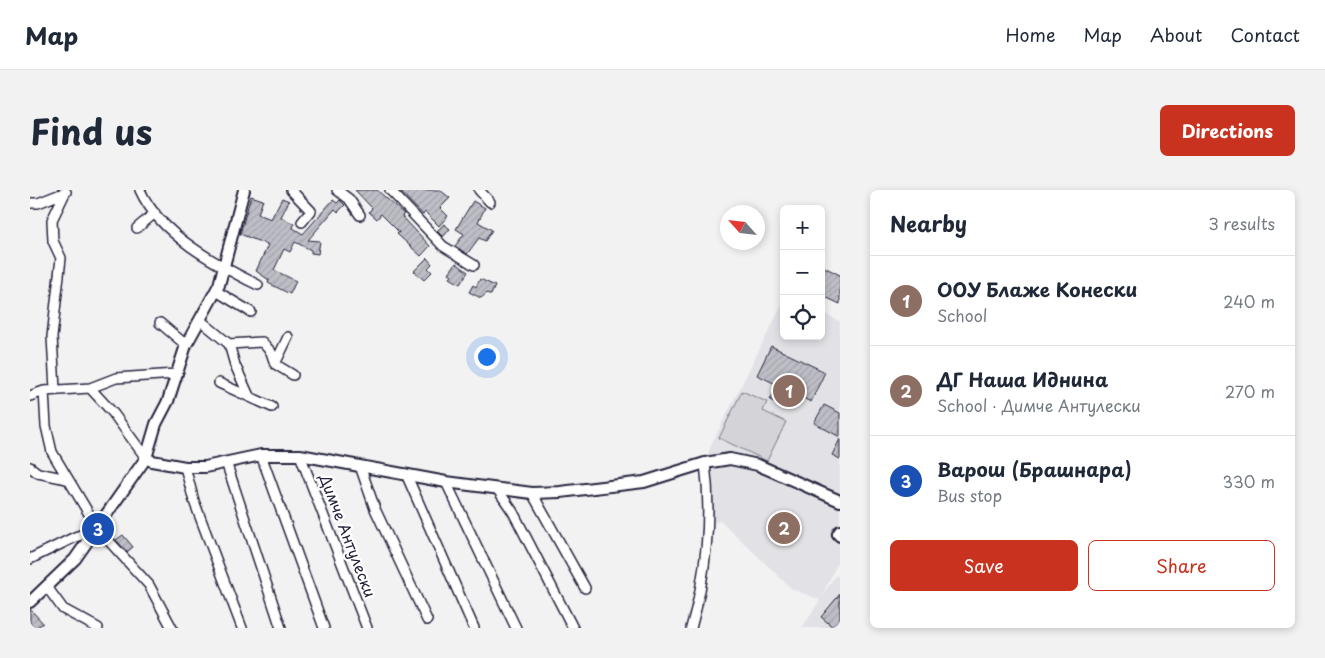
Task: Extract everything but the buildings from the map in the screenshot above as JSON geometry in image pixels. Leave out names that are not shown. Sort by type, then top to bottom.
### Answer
[{"type":"street","points":[[140,190],[146,203],[189,246],[225,268],[258,284]]},
{"type":"street","points":[[30,602],[47,588],[75,559],[98,529],[146,458],[156,424],[168,401],[186,344],[216,291],[225,268],[244,190]]},
{"type":"street","points":[[291,190],[311,211],[302,222]]},
{"type":"street","points":[[337,190],[349,199],[360,215]]},
{"type":"street","points":[[390,190],[444,246],[474,265]]},
{"type":"street","points":[[479,190],[490,202]]},
{"type":"street","points":[[30,203],[38,203],[66,192]]},
{"type":"street","points":[[55,389],[52,337],[61,258],[53,241],[52,220],[66,192]]},
{"type":"street","points":[[137,228],[155,213]]},
{"type":"street","points":[[216,291],[251,312]]},
{"type":"street","points":[[200,320],[230,344],[235,366],[249,396]]},
{"type":"street","points":[[160,323],[186,344]]},
{"type":"street","points":[[275,364],[288,337]]},
{"type":"street","points":[[230,344],[262,342],[271,352],[275,364],[293,375]]},
{"type":"street","points":[[30,396],[55,389],[90,388],[116,378],[176,374]]},
{"type":"street","points":[[219,383],[272,407]]},
{"type":"street","points":[[90,388],[113,413],[146,458]]},
{"type":"street","points":[[44,391],[46,426],[52,452],[98,529],[149,586],[172,628]]},
{"type":"street","points":[[261,455],[324,628]]},
{"type":"street","name":"Димче Антулески","points":[[146,458],[152,461],[185,467],[205,467],[261,455],[300,455],[446,482],[532,493],[560,492],[644,482],[705,463],[730,459],[758,465],[840,501]]},
{"type":"street","name":"Димче Антулески","points":[[300,455],[367,628]]},
{"type":"street","points":[[226,462],[281,628]]},
{"type":"street","points":[[691,628],[697,605],[707,524],[709,496],[705,463]]},
{"type":"street","points":[[360,466],[375,509],[427,620]]},
{"type":"street","points":[[30,467],[38,474],[67,479]]},
{"type":"street","points":[[185,467],[194,501],[242,628]]},
{"type":"street","points":[[406,474],[474,628]]},
{"type":"street","points":[[446,482],[516,628]]},
{"type":"street","points":[[498,490],[513,512],[573,628]]},
{"type":"street","points":[[532,493],[585,588]]},
{"type":"street","points":[[30,559],[74,537],[98,529]]},
{"type":"street","points":[[840,531],[838,534],[840,536]]},
{"type":"street","points":[[47,588],[63,609],[98,628]]},
{"type":"shaded area","points":[[780,309],[780,340],[825,340],[825,313],[840,322],[840,558],[821,597],[836,575],[840,578],[840,628],[802,628],[820,600],[792,589],[721,521],[707,524],[705,463],[711,445]]},
{"type":"shaded area","points":[[742,391],[767,402],[763,411],[786,422],[767,461],[719,438]]},
{"type":"place","name":"ООУ Блаже Конески","points":[[789,391]]},
{"type":"place","name":"ДГ Наша Иднина","points":[[784,528]]},
{"type":"place","name":"Варош (Брашнара)","points":[[98,529]]}]
